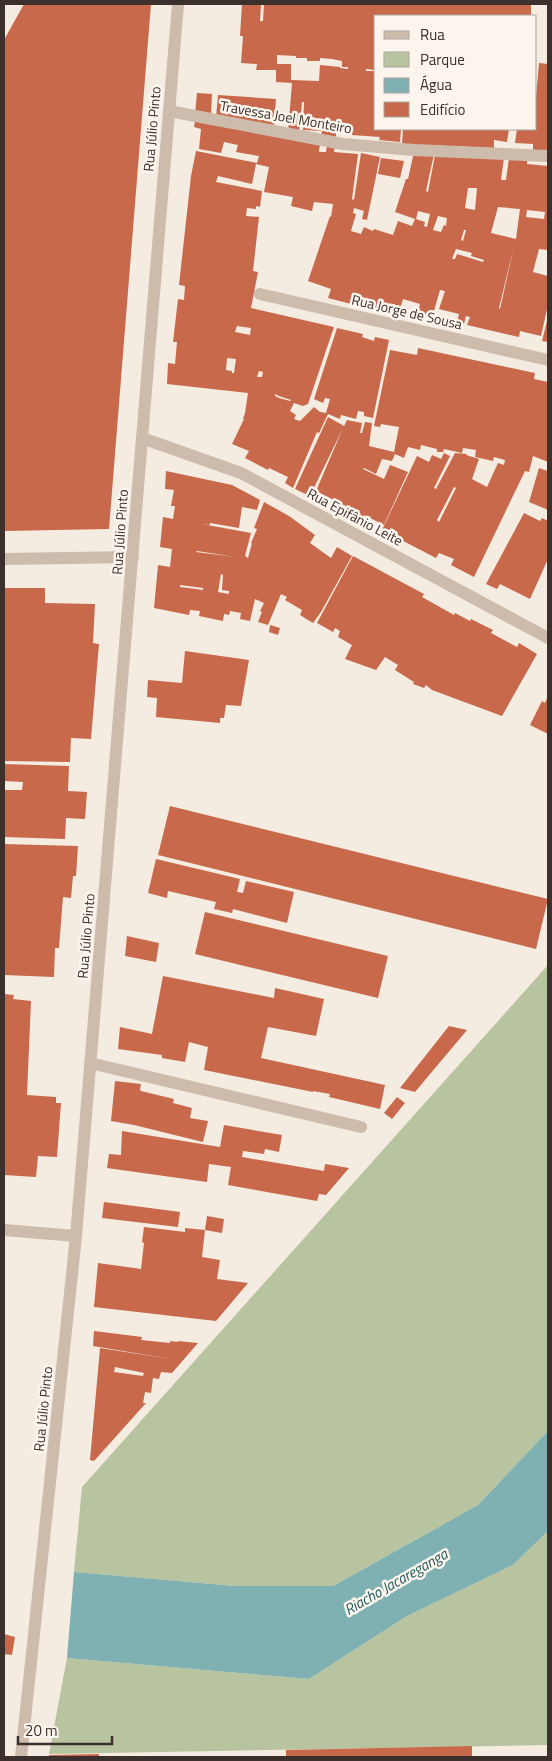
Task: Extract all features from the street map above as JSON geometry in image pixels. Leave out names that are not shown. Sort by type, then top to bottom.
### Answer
[{"type":"street","name":"Rua Júlio Pinto","points":[[21,1757],[76,1236],[178,4]]},
{"type":"street","name":"Travessa Joel Monteiro","points":[[169,111],[343,144],[414,150],[548,156]]},
{"type":"street","name":"Rua Jorge de Sousa","points":[[260,294],[548,360]]},
{"type":"street","name":"Rua Epifânio Leite","points":[[142,438],[241,473],[548,638]]},
{"type":"street","points":[[4,559],[133,557]]},
{"type":"street","points":[[90,1063],[361,1126]]},
{"type":"street","points":[[4,1230],[76,1236]]},
{"type":"green space","points":[[548,965],[548,1431],[478,1505],[333,1586],[235,1586],[74,1572],[82,1487]]},
{"type":"green space","points":[[548,1531],[548,1745],[49,1754],[67,1658],[309,1679],[407,1616],[513,1565]]},
{"type":"water","name":"Riacho Jacareganga","points":[[548,1431],[548,1531],[513,1565],[407,1616],[309,1679],[67,1658],[74,1572],[235,1586],[333,1586],[478,1505]]},
{"type":"building","points":[[24,4],[151,4],[109,529],[4,531],[4,40]]},
{"type":"building","points":[[242,4],[261,4],[260,21],[263,21],[264,4],[531,4],[531,15],[374,15],[374,70],[366,69],[366,71],[374,71],[374,130],[401,130],[400,142],[379,140],[380,137],[352,135],[352,133],[336,133],[336,137],[321,137],[322,131],[303,130],[304,102],[302,102],[299,133],[288,132],[292,83],[276,82],[276,70],[256,70],[257,64],[241,63],[243,36],[240,36]],"holes":[[[277,55],[296,56],[296,58],[307,58],[307,61],[320,61],[320,58],[342,61],[342,67],[348,67],[348,69],[320,65],[319,81],[291,80],[291,64],[277,64]]]},
{"type":"building","points":[[539,63],[548,64],[548,152],[533,151],[533,144],[515,143],[517,130],[537,130]]},
{"type":"building","points":[[197,93],[212,94],[211,116],[195,114]]},
{"type":"building","points":[[218,95],[276,99],[274,127],[216,118]]},
{"type":"building","points":[[195,121],[320,144],[319,152],[326,152],[327,145],[335,146],[334,152],[358,154],[352,199],[354,200],[361,153],[380,157],[367,220],[362,219],[364,211],[354,208],[353,213],[356,214],[351,231],[361,234],[364,227],[393,235],[398,221],[412,226],[415,219],[395,212],[406,179],[408,179],[414,152],[434,154],[426,191],[428,192],[435,155],[504,158],[501,180],[506,180],[509,158],[527,160],[527,164],[548,166],[548,250],[539,249],[533,272],[548,276],[548,305],[541,336],[520,331],[519,337],[467,325],[470,317],[466,316],[464,324],[457,323],[459,314],[439,309],[445,291],[440,290],[432,318],[417,314],[420,304],[403,299],[399,312],[383,308],[382,312],[328,298],[331,289],[308,281],[331,217],[333,204],[314,202],[312,211],[291,206],[293,197],[264,192],[269,167],[256,164],[252,184],[218,176],[216,182],[262,191],[260,207],[256,206],[256,209],[247,208],[246,216],[259,217],[253,271],[258,272],[251,308],[334,327],[308,404],[303,406],[294,403],[290,411],[296,415],[294,419],[300,421],[314,407],[320,412],[326,413],[330,399],[325,398],[323,403],[314,399],[337,328],[363,334],[362,337],[374,341],[375,337],[389,340],[373,418],[364,416],[364,412],[358,411],[356,419],[341,415],[340,419],[328,414],[319,433],[317,432],[293,488],[285,483],[288,477],[269,468],[268,470],[245,458],[249,451],[232,444],[244,419],[248,393],[167,384],[168,363],[175,364],[177,342],[173,342],[178,299],[184,300],[185,286],[179,285],[191,176],[196,151],[257,163],[259,156],[236,152],[238,145],[224,142],[221,153],[199,149],[201,129],[194,127]],"holes":[[[468,188],[477,188],[475,210],[465,208]],[[498,207],[520,209],[516,239],[491,233]],[[527,210],[545,212],[544,219],[526,217]],[[418,211],[430,214],[427,227],[424,226],[425,222],[416,219]],[[438,216],[447,218],[446,226],[444,225],[441,232],[433,230]],[[464,230],[466,230],[463,241],[461,240]],[[514,246],[500,309],[499,308]],[[456,249],[472,253],[471,256],[484,260],[483,262],[457,254],[455,259],[452,259]],[[237,326],[251,328],[250,335],[235,332]],[[227,358],[236,359],[234,373],[226,370]],[[259,371],[263,372],[262,377],[257,377]],[[275,394],[291,400],[279,398]]]},
{"type":"building","points":[[403,130],[509,130],[507,142],[494,140],[494,148],[402,144]]},
{"type":"building","points":[[381,158],[404,161],[400,178],[378,174]]},
{"type":"building","points":[[548,317],[548,342],[542,341]]},
{"type":"building","points":[[418,348],[535,373],[534,379],[548,382],[548,462],[533,456],[529,472],[525,471],[474,577],[451,565],[454,559],[439,553],[436,558],[382,530],[417,456],[429,462],[432,455],[441,459],[444,453],[450,456],[434,488],[436,489],[455,453],[467,454],[479,459],[472,479],[487,487],[498,463],[504,465],[505,460],[494,457],[493,461],[475,457],[476,450],[463,448],[462,453],[444,449],[443,452],[437,452],[437,449],[421,445],[420,450],[408,447],[404,458],[395,454],[392,461],[382,459],[376,474],[364,468],[384,479],[390,465],[408,472],[384,525],[364,515],[361,520],[343,511],[346,506],[316,491],[343,428],[310,496],[295,489],[328,417],[344,426],[347,420],[362,423],[360,433],[362,433],[365,422],[372,423],[369,446],[394,452],[399,427],[381,424],[380,427],[374,426],[390,350],[417,355]],"holes":[[[454,487],[456,488],[439,522],[437,520]]]},
{"type":"building","points":[[539,468],[548,471],[548,510],[529,502]]},
{"type":"building","points":[[166,471],[232,485],[260,500],[257,510],[242,507],[239,528],[210,523],[210,525],[202,524],[251,533],[245,556],[248,558],[251,543],[257,529],[254,528],[264,502],[289,516],[315,535],[310,543],[331,558],[337,547],[352,556],[313,623],[300,615],[302,610],[285,600],[287,597],[281,594],[268,625],[258,622],[264,603],[255,599],[250,621],[240,619],[241,613],[230,611],[229,615],[224,614],[223,621],[199,616],[200,611],[190,610],[189,615],[154,608],[158,565],[170,567],[172,549],[160,547],[163,517],[173,519],[175,506],[171,506],[174,490],[165,489]],"holes":[[[197,551],[236,557],[196,552]],[[221,574],[223,575],[222,590],[229,591],[229,594],[218,592]],[[180,585],[203,588],[203,590],[180,587]]]},
{"type":"building","points":[[524,513],[540,521],[542,518],[548,521],[548,559],[530,599],[500,584],[497,589],[486,584]]},
{"type":"building","points":[[353,556],[424,594],[422,597],[454,615],[455,613],[470,621],[471,619],[493,630],[491,633],[517,647],[519,643],[537,654],[502,716],[432,690],[426,685],[424,688],[413,684],[414,682],[395,670],[398,665],[385,657],[376,670],[345,659],[352,645],[338,637],[340,631],[335,628],[333,632],[317,623]]},
{"type":"building","points":[[4,588],[45,588],[45,603],[95,604],[93,643],[99,644],[91,739],[71,738],[70,762],[4,761]]},
{"type":"building","points":[[270,625],[280,628],[278,635],[269,632]]},
{"type":"building","points":[[185,651],[249,660],[241,706],[226,705],[224,718],[220,718],[220,723],[156,717],[157,698],[147,697],[148,680],[182,683]]},
{"type":"building","points":[[548,696],[548,734],[530,725],[542,701],[545,703]]},
{"type":"building","points":[[4,764],[69,766],[68,791],[87,792],[85,819],[66,818],[65,839],[4,837],[4,790],[22,790],[23,782],[4,781]]},
{"type":"building","points":[[170,806],[548,899],[536,949],[158,855]]},
{"type":"building","points":[[4,844],[78,846],[76,876],[73,876],[71,898],[63,897],[59,948],[55,948],[54,977],[4,975]]},
{"type":"building","points":[[156,859],[240,879],[237,892],[243,893],[246,881],[294,892],[287,923],[233,909],[232,913],[214,909],[216,902],[168,891],[167,898],[148,893]]},
{"type":"building","points":[[205,912],[388,956],[378,998],[195,954]]},
{"type":"building","points":[[127,936],[159,943],[156,962],[125,956]]},
{"type":"building","points":[[163,976],[274,998],[275,988],[324,999],[316,1036],[268,1027],[261,1058],[385,1085],[380,1109],[329,1097],[330,1094],[204,1070],[208,1047],[189,1042],[185,1062],[162,1058],[162,1055],[118,1049],[120,1027],[152,1034]]},
{"type":"building","points":[[4,994],[14,995],[13,999],[31,1001],[27,1095],[56,1097],[56,1103],[61,1103],[57,1157],[38,1156],[36,1177],[4,1175]]},
{"type":"building","points":[[449,1026],[467,1030],[415,1092],[400,1088]]},
{"type":"building","points":[[115,1081],[141,1084],[141,1091],[174,1099],[173,1103],[192,1108],[190,1118],[208,1121],[203,1142],[111,1121]]},
{"type":"building","points":[[397,1097],[405,1103],[392,1119],[384,1113]]},
{"type":"building","points":[[224,1125],[282,1135],[279,1152],[265,1149],[264,1154],[243,1151],[242,1157],[324,1171],[325,1164],[349,1168],[326,1195],[319,1194],[317,1201],[228,1185],[231,1167],[209,1164],[207,1182],[107,1168],[109,1154],[121,1155],[122,1131],[220,1147]]},
{"type":"building","points":[[104,1202],[180,1212],[178,1227],[102,1218]]},
{"type":"building","points":[[207,1216],[224,1219],[222,1233],[205,1230]]},
{"type":"building","points":[[144,1227],[185,1232],[185,1228],[205,1230],[202,1257],[220,1260],[217,1279],[248,1283],[216,1321],[94,1307],[98,1263],[141,1269]]},
{"type":"building","points":[[94,1331],[142,1337],[141,1340],[198,1343],[172,1373],[161,1372],[159,1379],[153,1378],[151,1393],[145,1392],[143,1403],[146,1403],[94,1461],[90,1460],[100,1348],[177,1360],[93,1346]],"holes":[[[115,1367],[144,1373],[143,1376],[114,1372]]]},
{"type":"building","points":[[4,1634],[15,1637],[12,1655],[4,1654]]},
{"type":"building","points":[[472,1746],[472,1757],[286,1757],[286,1750]]},
{"type":"building","points":[[99,1754],[99,1757],[49,1757],[49,1755]]}]
